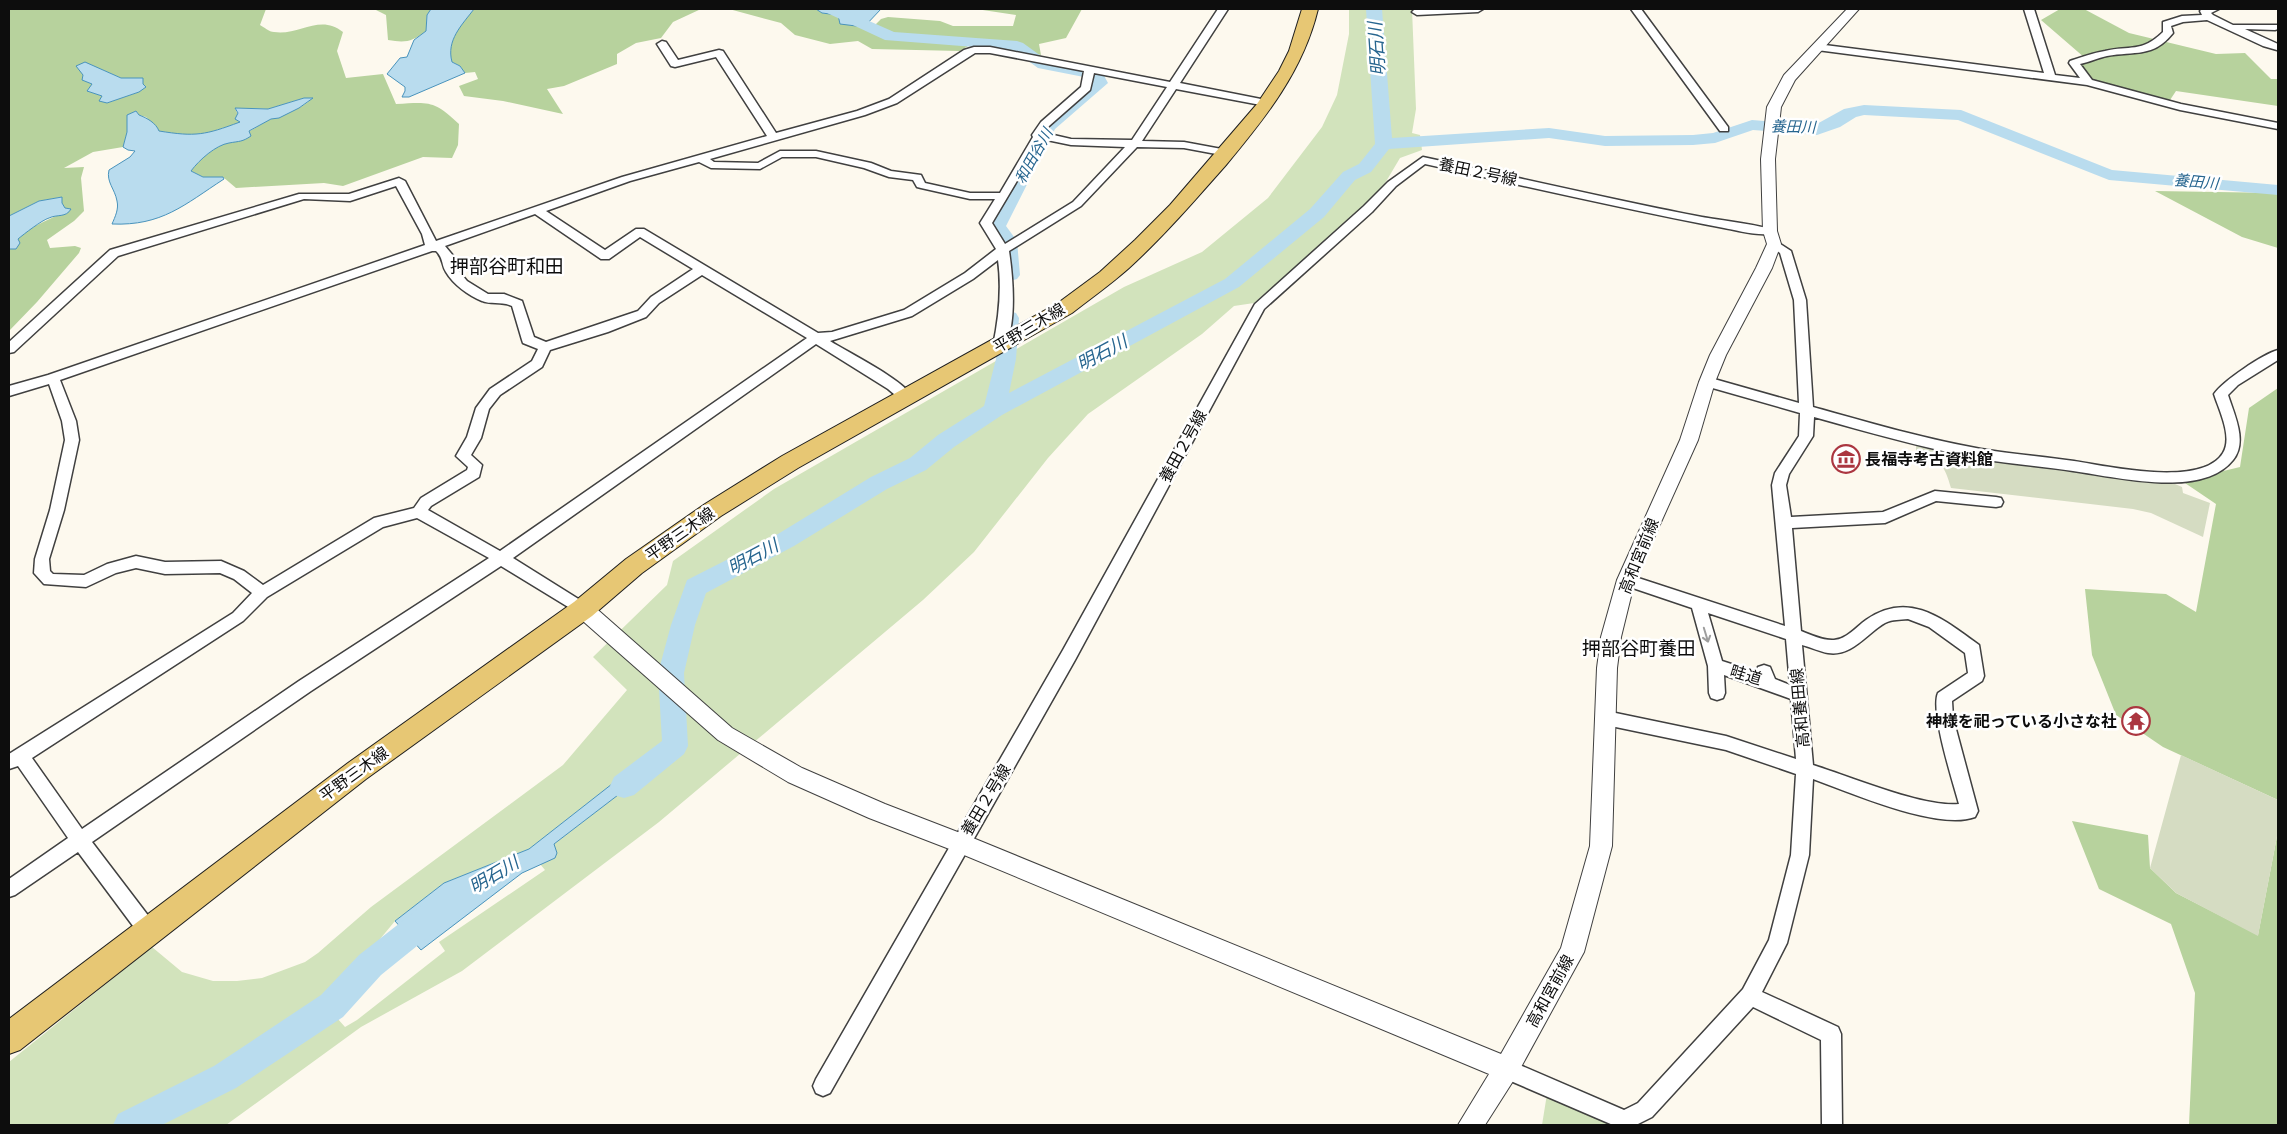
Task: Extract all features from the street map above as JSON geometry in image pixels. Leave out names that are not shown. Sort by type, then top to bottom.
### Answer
[{"type":"main road","name":"平野三木線","points":[[9,1039],[48,1007],[149,932],[244,856],[350,777],[586,612],[634,566],[713,510],[790,462],[1065,308],[1130,256],[1176,210],[1238,141],[1290,70],[1298,53],[1310,9]]},
{"type":"street","points":[[9,890],[305,686],[501,558],[816,338],[833,336],[908,313],[969,276],[1003,250],[1077,204],[1136,142],[1223,9]]},
{"type":"street","points":[[1417,12],[1478,9]]},
{"type":"street","points":[[1636,9],[1724,129]]},
{"type":"street","name":"高和宮前線","points":[[1472,1125],[1572,952],[1602,846],[1607,668],[1611,637],[1626,580],[1689,440],[1707,382],[1718,355],[1764,268],[1772,238],[1768,159],[1774,107],[1790,78],[1853,9]]},
{"type":"street","points":[[2029,9],[2050,76]]},
{"type":"street","points":[[2088,82],[2074,63],[2107,53],[2140,51],[2157,44],[2168,33],[2166,24],[2211,13],[2224,27],[2232,28],[2246,25],[2267,28],[2275,27]]},
{"type":"street","points":[[2232,28],[2262,43],[2277,47]]},
{"type":"street","points":[[662,44],[675,64],[720,53],[773,137]]},
{"type":"street","points":[[1817,47],[2088,82],[2180,107],[2278,126]]},
{"type":"street","points":[[9,391],[53,378],[626,179],[861,113],[892,101],[974,50],[990,50],[1266,103]]},
{"type":"street","points":[[1005,343],[1004,324],[1007,278],[1003,250],[986,223],[1018,173],[1045,124],[1086,88],[1089,69]]},
{"type":"street","points":[[1038,135],[1071,142],[1136,142],[1184,145],[1227,153]]},
{"type":"street","points":[[702,159],[711,165],[760,166],[780,154],[816,154],[867,165],[880,172],[917,177],[921,185],[970,196],[1003,196]]},
{"type":"street","name":"養田２号線","points":[[823,1086],[1069,655],[1259,307],[1407,172],[1423,160],[1658,212],[1747,229],[1772,238]]},
{"type":"street","points":[[9,349],[114,253],[303,196],[350,198],[400,180],[428,234],[432,247]]},
{"type":"street","points":[[538,211],[605,256],[640,232],[893,386],[906,398]]},
{"type":"street","name":"高和養田線","points":[[1624,1123],[1645,1110],[1750,996],[1778,944],[1800,855],[1804,768],[1784,523],[1778,485],[1782,473],[1806,436],[1807,410],[1804,388],[1800,300],[1785,251],[1772,238]]},
{"type":"street","points":[[432,247],[440,248],[449,258],[451,270],[463,284],[486,298],[504,298],[518,304],[528,340],[545,347],[603,329],[642,314],[655,300],[702,269]]},
{"type":"street","points":[[149,932],[15,759],[238,617],[262,593],[379,522],[419,512],[426,502],[474,473],[475,465],[463,456],[474,438],[483,408],[495,392],[537,364],[545,347]]},
{"type":"street","points":[[1707,382],[1964,450],[2137,476],[2176,478],[2203,474],[2217,468],[2229,456],[2233,440],[2221,394],[2233,382],[2278,354]]},
{"type":"street","points":[[53,378],[68,421],[72,440],[57,510],[42,559],[42,573],[49,580],[86,581],[112,568],[136,562],[165,568],[221,567],[239,574],[262,593]]},
{"type":"street","points":[[1784,523],[1845,522],[1884,517],[1935,496],[1996,502]]},
{"type":"street","points":[[419,512],[501,558],[586,612],[725,734],[795,775],[877,811],[960,843],[1506,1069],[1624,1123]]},
{"type":"street","points":[[1606,718],[1726,743],[1912,804],[1950,812],[1970,811],[1946,718],[1944,698],[1976,676],[1973,650],[1932,620],[1906,612],[1891,613],[1876,620],[1843,647],[1829,647],[1626,580]]},
{"type":"street","name":"畦道","points":[[1699,604],[1700,614],[1716,666],[1717,693]]},
{"type":"street","name":"畦道","points":[[1716,666],[1766,678],[1773,687],[1798,694]]},
{"type":"street","points":[[1750,996],[1831,1034],[1832,1125]]},
{"type":"green space","points":[[9,9],[266,9],[260,25],[272,32],[292,31],[309,26],[326,25],[343,32],[337,51],[346,78],[383,74],[396,104],[430,104],[443,110],[459,124],[458,145],[452,158],[423,157],[343,186],[324,183],[236,188],[223,177],[203,177],[191,171],[213,150],[224,144],[248,138],[251,136],[248,132],[266,121],[297,109],[312,98],[304,98],[268,109],[235,108],[241,122],[205,134],[191,136],[159,131],[146,117],[139,115],[136,111],[127,115],[127,132],[123,147],[93,152],[64,168],[84,167],[81,178],[84,211],[74,221],[47,240],[50,248],[75,246],[81,248],[79,253],[37,302],[9,331],[9,249],[16,249],[17,239],[30,229],[70,209],[65,208],[62,203],[62,197],[39,201],[9,216]],"holes":[[[103,70],[121,78],[143,78],[139,92],[107,103],[102,96],[88,91],[93,84],[83,75]]]},
{"type":"green space","points":[[374,9],[431,9],[427,15],[426,31],[408,41],[399,41],[388,40],[386,15]]},
{"type":"green space","points":[[474,9],[701,9],[673,22],[661,38],[636,43],[617,54],[617,64],[564,86],[547,89],[563,114],[503,101],[464,96],[459,86],[478,79],[475,72],[465,73],[460,66],[452,62],[451,46],[456,33]]},
{"type":"green space","points":[[729,9],[816,9],[822,13],[838,15],[863,27],[867,24],[874,26],[881,19],[888,17],[940,21],[953,26],[1013,26],[1016,15],[976,9],[1082,9],[1066,38],[1039,44],[1041,55],[971,44],[960,51],[872,49],[858,41],[830,44],[795,35],[781,23]]},
{"type":"green space","points":[[1349,9],[1412,9],[1416,109],[1412,133],[1420,135],[1422,150],[1400,158],[1378,195],[1254,303],[1234,306],[1202,334],[1088,414],[1048,458],[974,552],[923,600],[659,822],[462,971],[361,1027],[226,1125],[9,1125],[9,1062],[152,947],[182,972],[213,981],[262,978],[305,962],[371,907],[563,765],[627,690],[593,657],[667,585],[673,561],[774,489],[1124,287],[1202,252],[1268,198],[1322,127],[1337,95],[1349,34]],"holes":[[[652,769],[554,844],[555,858],[540,864],[545,870],[439,942],[445,951],[357,1020],[345,1027],[321,1000],[361,962],[395,921],[444,883],[529,849],[626,773]]]},
{"type":"green space","points":[[2060,9],[2084,9],[2129,33],[2216,54],[2245,53],[2271,79],[2278,79],[2278,106],[2176,91],[2170,100],[2101,85],[2073,66],[2085,58],[2041,20]]},
{"type":"green space","points":[[2155,191],[2278,193],[2278,248],[2242,237]]},
{"type":"green space","points":[[2278,388],[2278,800],[2163,747],[2116,715],[2092,655],[2085,589],[2166,594],[2196,612],[2216,504],[2182,481],[2240,467],[2249,408]]},
{"type":"green space","points":[[1916,443],[2017,464],[2175,484],[2182,487],[2183,493],[2210,503],[2203,537],[2151,513],[2133,509],[1951,488],[1944,468],[1931,456],[1916,452]]},
{"type":"green space","points":[[2181,755],[2278,800],[2278,831],[2258,936],[2176,893],[2150,868]]},
{"type":"green space","points":[[2072,821],[2148,835],[2150,868],[2176,893],[2258,935],[2278,831],[2278,1125],[2189,1125],[2195,993],[2171,924],[2099,889]]},
{"type":"green space","points":[[1547,1094],[1608,1119],[1609,1125],[1542,1125]]},
{"type":"water","points":[[431,9],[474,9],[456,33],[451,47],[452,62],[460,66],[465,73],[409,97],[402,97],[405,87],[387,74],[400,58],[407,57],[414,40],[426,31],[427,15]]},
{"type":"water","points":[[816,9],[881,9],[864,27],[840,24],[838,15],[822,13]]},
{"type":"water","points":[[85,62],[121,78],[143,78],[143,84],[146,87],[139,92],[107,103],[99,101],[102,96],[87,91],[92,84],[82,80],[83,75],[76,66]]},
{"type":"water","points":[[304,98],[313,98],[299,108],[279,118],[271,119],[249,131],[251,136],[248,138],[224,144],[198,162],[191,171],[203,177],[223,177],[224,179],[197,197],[172,212],[159,217],[130,224],[112,224],[117,204],[108,174],[109,170],[130,157],[135,151],[123,147],[127,132],[127,115],[136,111],[139,115],[153,123],[159,131],[200,134],[240,122],[235,119],[238,113],[235,108],[268,109]]},
{"type":"water","points":[[62,197],[62,203],[65,208],[71,209],[67,214],[42,221],[18,239],[20,243],[16,249],[9,249],[9,216],[39,201]]},
{"type":"water","points":[[645,762],[652,769],[554,844],[557,853],[555,858],[522,873],[421,950],[395,921],[444,883],[529,849],[626,773]]},
{"type":"waterway","name":"和田谷川","points":[[830,9],[891,37],[1017,46],[1044,65],[1064,67],[1096,75],[1100,83],[1048,126],[996,226],[1008,241],[1010,275]]},
{"type":"waterway","name":"明石川","points":[[1374,9],[1384,144]]},
{"type":"waterway","name":"養田川","points":[[1384,144],[1549,133],[1605,141],[1693,140],[1715,138],[1752,125],[1817,130],[1834,123],[1850,113],[1864,110],[1961,115],[2109,175],[2278,190]]},
{"type":"waterway","name":"明石川","points":[[994,410],[1232,283],[1317,213],[1349,176],[1365,168],[1384,144]]},
{"type":"waterway","name":"和田谷川","points":[[994,410],[1006,359],[1009,318]]},
{"type":"waterway","name":"明石川","points":[[624,786],[675,746],[671,673],[683,625],[696,587],[786,540],[879,483],[918,464],[946,441],[994,410]]},
{"type":"waterway","name":"明石川","points":[[129,1125],[225,1077],[332,1006],[370,965],[433,915]]},
{"type":"place","name":"長福寺考古資料館","points":[[1846,459]]},
{"type":"place","name":"神様を祀っている小さな社","points":[[2136,721]]},
{"type":"district","name":"押部谷町和田","points":[[507,266]]},
{"type":"district","name":"押部谷町養田","points":[[1639,648]]}]
